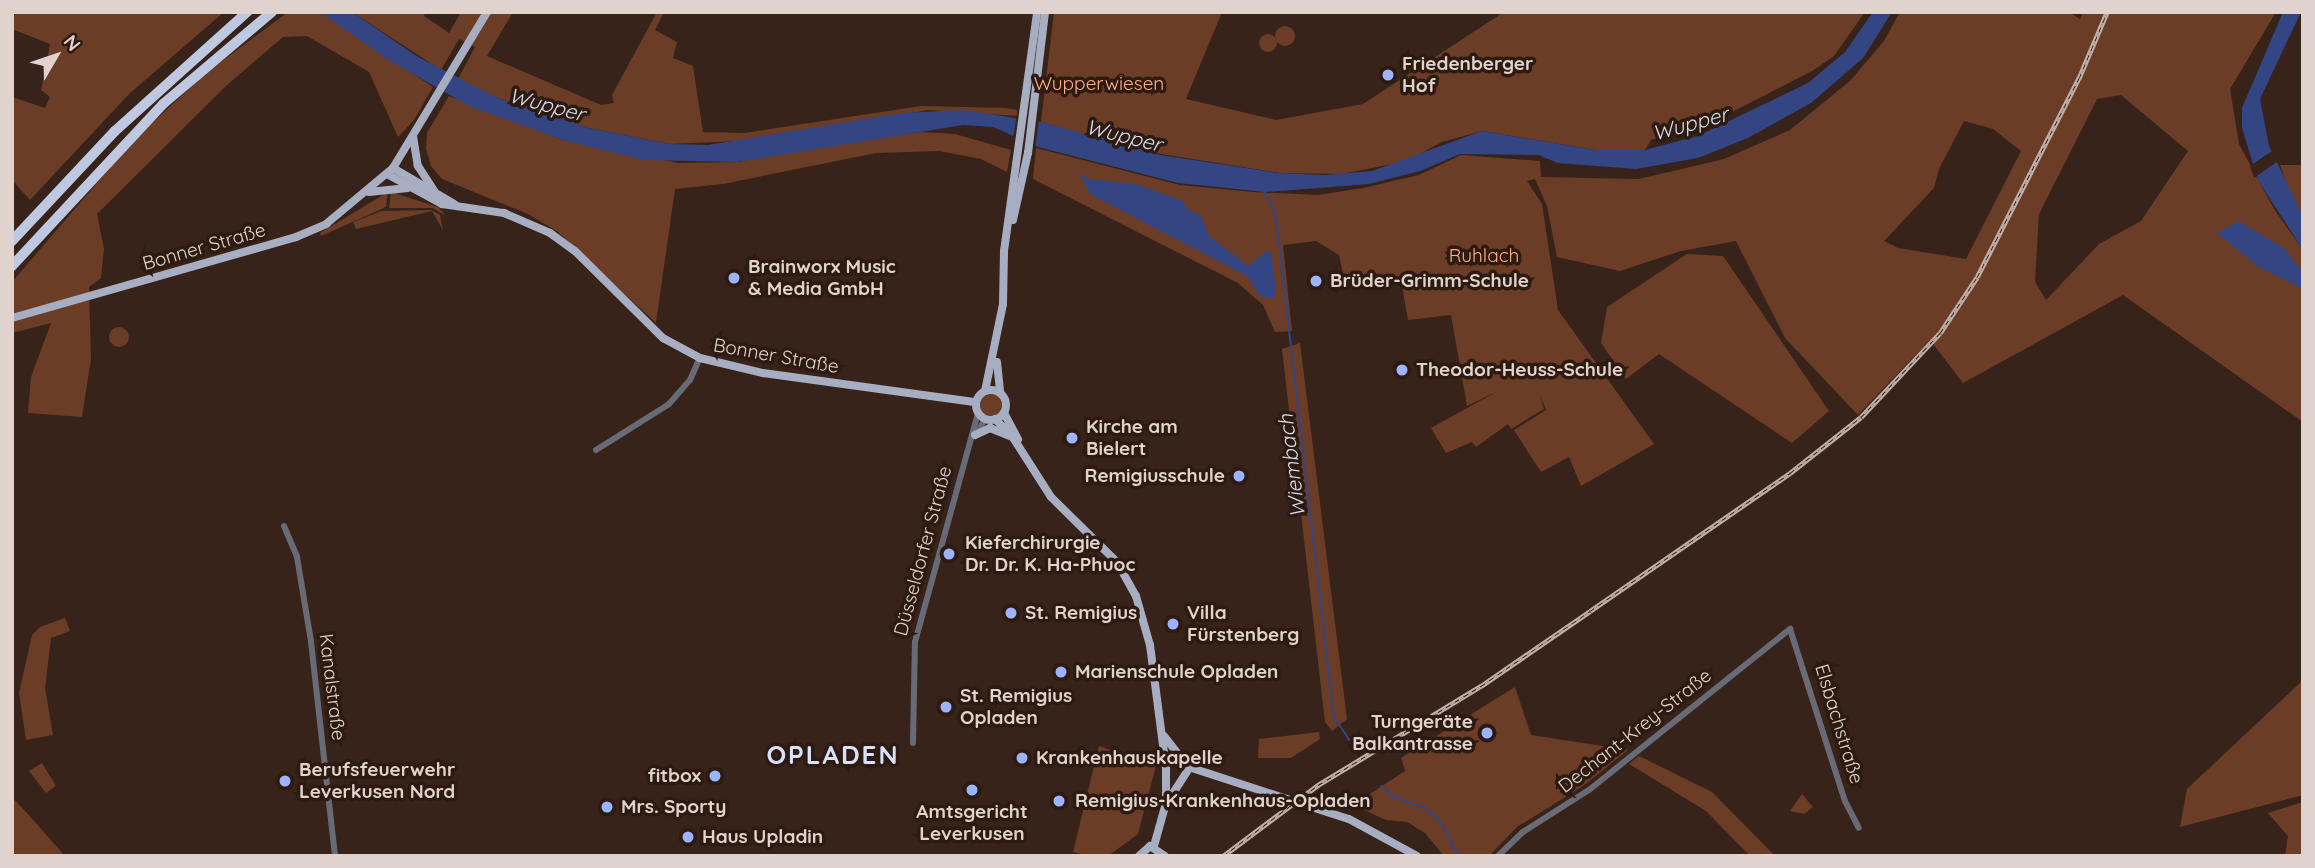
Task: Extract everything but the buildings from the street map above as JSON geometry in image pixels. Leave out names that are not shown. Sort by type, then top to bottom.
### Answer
[{"type":"highway","points":[[12,242],[92,153],[247,12]]},
{"type":"highway","points":[[12,266],[78,191],[163,104],[272,12]]},
{"type":"main road","name":"Bonner Straße","points":[[12,318],[296,237],[326,224],[368,192],[390,171],[487,12]]},
{"type":"main road","points":[[1008,229],[1018,207],[1028,153],[1028,80],[1037,12]]},
{"type":"main road","points":[[1026,461],[1004,413],[1006,402],[1000,393],[997,345],[1018,151],[1038,82],[1045,12]]},
{"type":"main road","points":[[1028,80],[1038,82]]},
{"type":"main road","points":[[413,135],[418,166],[436,193]]},
{"type":"main road","name":"Bonner Straße","points":[[390,171],[408,188],[442,204],[504,213],[550,233],[575,251],[663,338],[700,358],[763,373],[976,402]]},
{"type":"main road","name":"Bonner Straße","points":[[390,171],[454,204]]},
{"type":"main road","points":[[368,192],[408,188]]},
{"type":"main road","points":[[997,345],[985,391],[976,402],[982,416],[995,419],[1012,436],[1051,496],[1106,548],[1127,577],[1148,637],[1162,733],[1166,803]]},
{"type":"main road","points":[[985,391],[1000,393]]},
{"type":"main road","points":[[995,419],[1004,413]]},
{"type":"main road","points":[[975,435],[990,428],[1012,436]]},
{"type":"main road","points":[[1162,733],[1190,767]]},
{"type":"main road","points":[[1164,759],[1349,820],[1417,856]]},
{"type":"main road","points":[[1154,846],[1166,803],[1190,767]]},
{"type":"main road","points":[[1139,856],[1146,847],[1154,846],[1165,856]]},
{"type":"street","points":[[596,450],[669,404],[690,380],[700,358]]},
{"type":"street","name":"Düsseldorfer Straße","points":[[965,452],[982,416]]},
{"type":"street","name":"Düsseldorfer Straße","points":[[913,743],[915,642],[965,452],[982,416]]},
{"type":"street","name":"Kanalstraße","points":[[284,526],[297,557],[313,657],[335,856]]},
{"type":"street","name":"Elsbachstraße","points":[[1790,629],[1846,801],[1859,828]]},
{"type":"street","name":"Dechant-Krey-Straße","points":[[1498,856],[1522,832],[1589,790],[1790,629]]},
{"type":"green space","points":[[12,12],[224,12],[129,94],[30,200],[12,180],[12,97],[45,108],[50,97],[41,90],[50,44],[12,29]]},
{"type":"green space","points":[[288,12],[320,12],[433,87],[414,120],[398,137],[369,72],[307,36],[283,37],[227,85],[97,214],[104,249],[101,278],[89,287],[91,359],[82,417],[28,413],[31,377],[51,323],[12,333],[12,282],[134,140],[206,73]]},
{"type":"green space","points":[[352,12],[425,12],[424,16],[449,33],[461,12],[513,12],[487,56],[601,105],[614,103],[612,95],[657,12],[664,12],[655,30],[677,42],[673,58],[693,66],[703,132],[744,133],[921,106],[1005,108],[1017,110],[1017,116],[929,110],[739,141],[669,144],[588,128],[500,99],[458,79],[475,47],[459,39],[441,70]]},
{"type":"green space","name":"Wupperwiesen","points":[[1054,12],[1222,12],[1186,99],[1276,120],[1363,104],[1504,12],[1865,12],[1834,56],[1812,71],[1730,113],[1651,140],[1645,150],[1595,150],[1482,131],[1442,142],[1407,161],[1342,174],[1279,173],[1136,150],[1041,122]]},
{"type":"green space","name":"Ruhlach","points":[[1900,12],[2069,12],[2080,19],[2083,12],[2276,12],[2230,89],[2239,144],[2274,209],[2303,250],[2303,422],[2123,295],[1963,383],[1930,340],[1858,415],[1785,338],[1736,241],[1681,251],[1620,271],[1557,257],[1547,206],[1535,179],[1527,181],[1542,204],[1558,310],[1654,444],[1581,486],[1569,457],[1541,472],[1514,430],[1546,410],[1539,394],[1544,409],[1511,429],[1508,424],[1476,447],[1472,442],[1446,453],[1431,428],[1498,391],[1467,406],[1451,315],[1408,320],[1401,280],[1346,287],[1339,255],[1316,241],[1283,245],[1292,331],[1275,332],[1263,305],[1238,283],[1033,179],[1036,148],[1180,185],[1253,192],[1318,195],[1363,188],[1419,175],[1461,155],[1540,161],[1541,177],[1639,179],[1724,159],[1790,130],[1851,80],[1884,41]],"holes":[[[2121,95],[2188,151],[2141,221],[2099,244],[2046,300],[2035,282],[2039,214],[2097,99]],[[1964,121],[1993,129],[2021,151],[1966,259],[1898,248],[1884,241],[1934,188],[1939,169]]]},
{"type":"green space","points":[[1285,26],[1292,29],[1295,36],[1292,43],[1285,46],[1278,43],[1275,36],[1278,29]]},
{"type":"green space","points":[[1268,34],[1274,37],[1277,43],[1274,49],[1268,52],[1262,49],[1259,43],[1262,37]]},
{"type":"green space","points":[[449,96],[563,140],[678,163],[738,162],[820,145],[921,132],[955,134],[1011,150],[1007,172],[981,159],[939,151],[876,153],[723,184],[675,189],[656,323],[558,232],[528,214],[442,179],[431,166],[426,149],[427,133]]},
{"type":"green space","points":[[2280,165],[2303,165],[2303,216],[2292,200]]},
{"type":"green space","points":[[388,192],[386,207],[321,236],[320,233]]},
{"type":"green space","points":[[391,192],[438,207],[446,216],[433,208],[389,208]]},
{"type":"green space","points":[[431,210],[440,215],[443,230],[432,211],[356,229],[353,222],[382,211]]},
{"type":"green space","points":[[1687,254],[1723,256],[1829,411],[1792,443],[1659,354],[1626,379],[1601,343],[1607,307]]},
{"type":"green space","points":[[119,327],[126,330],[129,337],[126,344],[119,347],[112,344],[109,337],[112,330]]},
{"type":"green space","points":[[1300,343],[1347,719],[1332,731],[1325,722],[1282,349]]},
{"type":"green space","points":[[991,394],[1001,401],[1002,405],[995,415],[991,416],[981,409],[980,405],[987,395]]},
{"type":"green space","points":[[65,618],[70,631],[51,638],[45,688],[53,735],[26,740],[19,693],[32,635],[40,627]]},
{"type":"green space","points":[[2303,680],[2303,795],[2180,827],[2187,789]]},
{"type":"green space","points":[[1515,687],[1531,735],[1628,750],[1583,786],[1517,827],[1489,856],[1444,856],[1425,833],[1407,822],[1386,820],[1353,805],[1405,771],[1401,758]]},
{"type":"green space","points":[[1319,732],[1320,739],[1291,758],[1258,758],[1259,739]]},
{"type":"green space","points":[[1099,746],[1156,766],[1138,834],[1108,856],[1090,856],[1073,852]]},
{"type":"green space","points":[[1639,756],[1712,792],[1775,856],[1750,856],[1706,811],[1629,764]]},
{"type":"green space","points":[[42,763],[56,786],[46,793],[29,771]]},
{"type":"green space","points":[[1802,794],[1813,807],[1804,814],[1790,811]]},
{"type":"green space","points":[[12,797],[27,813],[65,856],[12,856]]},
{"type":"green space","points":[[2303,802],[2303,856],[2285,856],[2288,836],[2268,813]]},
{"type":"water","points":[[320,12],[352,12],[418,57],[500,99],[588,128],[669,144],[708,145],[902,113],[963,110],[1041,122],[1160,155],[1278,173],[1325,175],[1372,171],[1482,131],[1595,150],[1645,150],[1698,136],[1808,83],[1845,52],[1873,12],[1892,12],[1863,58],[1811,103],[1748,138],[1698,158],[1636,169],[1558,163],[1538,155],[1460,154],[1420,171],[1369,184],[1266,192],[1178,183],[1038,147],[993,127],[963,125],[737,162],[644,160],[563,140],[469,106],[387,59]]},
{"type":"water","points":[[2283,12],[2301,12],[2260,99],[2269,146],[2303,216],[2303,250],[2258,180],[2242,128],[2242,108]]},
{"type":"water","points":[[1079,173],[1088,179],[1136,184],[1183,201],[1186,208],[1201,216],[1209,236],[1248,266],[1266,251],[1271,253],[1276,291],[1273,299],[1260,296],[1247,276],[1090,194]]},
{"type":"water","points":[[2238,221],[2284,248],[2303,273],[2303,289],[2259,267],[2217,233]]},
{"type":"pier","points":[[1017,113],[1039,118],[1035,150],[1013,139]]},
{"type":"pier","points":[[2275,149],[2281,159],[2254,178],[2250,166]]},
{"type":"waterway","name":"Wiembach","points":[[1263,190],[1273,207],[1277,226],[1334,717],[1354,747]]},
{"type":"waterway","name":"Wiembach","points":[[1381,786],[1392,796],[1425,808],[1440,821],[1459,856]]},
{"type":"railway","points":[[1223,856],[1318,785],[1481,686],[1590,611],[1790,473],[1861,417],[1940,333],[1977,277],[2079,78],[2107,12]]},
{"type":"place","name":"Friedenberger Hof","points":[[1388,75]]},
{"type":"place","name":"Brainworx Music & Media GmbH","points":[[734,278]]},
{"type":"place","name":"Brüder-Grimm-Schule","points":[[1316,281]]},
{"type":"place","name":"Theodor-Heuss-Schule","points":[[1402,370]]},
{"type":"place","name":"Kirche am Bielert","points":[[1072,438]]},
{"type":"place","name":"Remigiusschule","points":[[1239,476]]},
{"type":"place","name":"Kieferchirurgie Dr. Dr. K. Ha-Phuoc","points":[[949,554]]},
{"type":"place","name":"St. Remigius","points":[[1011,613]]},
{"type":"place","name":"Villa Fürstenberg","points":[[1173,624]]},
{"type":"place","name":"Marienschule Opladen","points":[[1061,672]]},
{"type":"place","name":"St. Remigius Opladen","points":[[946,707]]},
{"type":"place","name":"Turngeräte Balkantrasse","points":[[1487,733]]},
{"type":"place","name":"Krankenhauskapelle","points":[[1022,758]]},
{"type":"place","name":"fitbox","points":[[715,776]]},
{"type":"place","name":"Berufsfeuerwehr Leverkusen Nord","points":[[285,781]]},
{"type":"place","name":"Amtsgericht Leverkusen","points":[[972,790]]},
{"type":"place","name":"Remigius-Krankenhaus-Opladen","points":[[1059,801]]},
{"type":"place","name":"Mrs. Sporty","points":[[607,807]]},
{"type":"place","name":"Haus Upladin","points":[[688,837]]},
{"type":"district","name":"OPLADEN","points":[[833,755]]},
{"type":"water label","name":"Wupper","points":[[547,104]]},
{"type":"water label","name":"Wupper","points":[[1690,123]]},
{"type":"water label","name":"Wupper","points":[[1124,135]]}]
